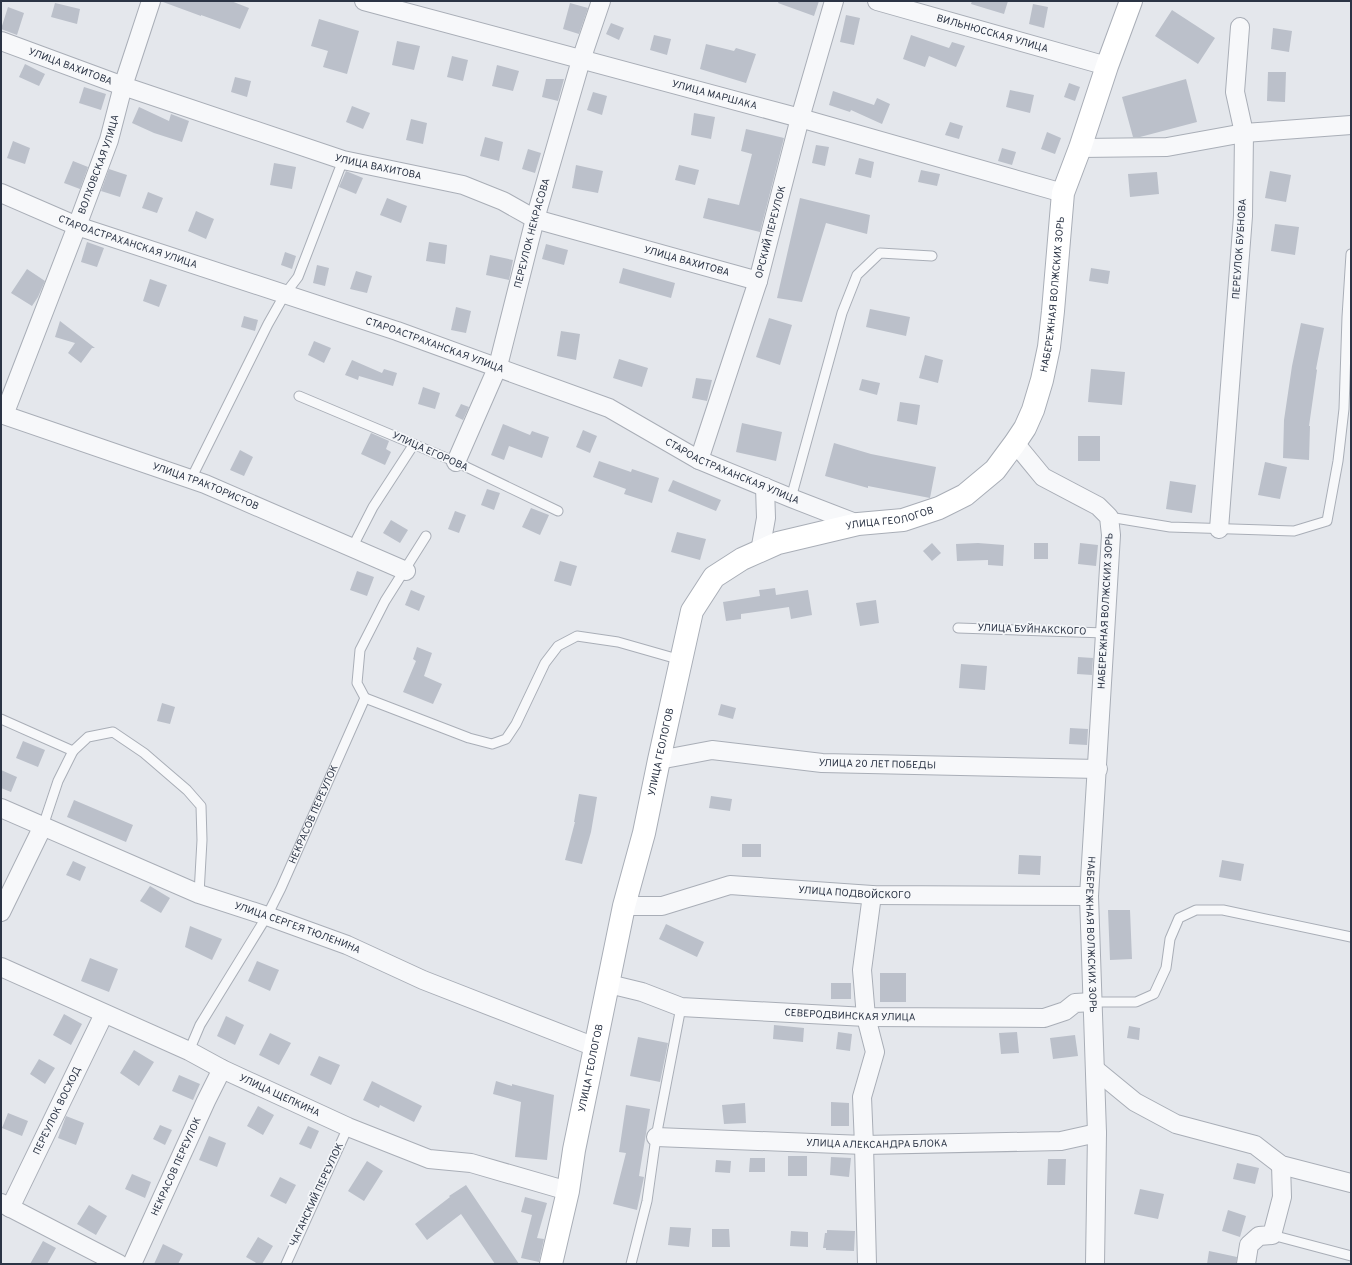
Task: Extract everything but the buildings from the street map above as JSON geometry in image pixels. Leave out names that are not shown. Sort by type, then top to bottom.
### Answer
[{"type":"street","name":"ВОЛХОВСКАЯ УЛИЦА","points":[[3,414],[109,140],[123,86],[151,1]]},
{"type":"street","name":"УЛИЦА МАРШАКА","points":[[364,1],[382,4],[580,60],[800,118],[1063,193]]},
{"type":"street","name":"ПЕРЕУЛОК НЕКРАСОВА","points":[[456,462],[498,366],[535,219],[580,60],[601,1]]},
{"type":"street","name":"ОРСКИЙ ПЕРЕУЛОК","points":[[699,460],[758,281],[800,118],[834,1]]},
{"type":"street","name":"ВИЛЬНЮССКАЯ УЛИЦА","points":[[877,1],[1107,66]]},
{"type":"street","name":"НАБЕРЕЖНАЯ ВОЛЖСКИХ ЗОРЬ","points":[[1015,443],[1025,428],[1033,410],[1042,380],[1049,347],[1054,311],[1063,193],[1131,1]]},
{"type":"street","name":"ПЕРЕУЛОК БУБНОВА","points":[[1219,529],[1243,216],[1244,133],[1236,92],[1240,27]]},
{"type":"street","name":"УЛИЦА ВАХИТОВА","points":[[1,41],[123,86],[343,160],[463,185],[502,201],[535,219],[758,281]]},
{"type":"street","points":[[1080,148],[1166,147],[1244,133],[1351,125]]},
{"type":"street","name":"СТАРОАСТРАХАНСКАЯ УЛИЦА","points":[[1,193],[77,226],[397,331],[498,366],[609,408],[699,460],[858,524]]},
{"type":"street","name":"УЛИЦА ТРАКТОРИСТОВ","points":[[3,414],[205,484],[406,571]]},
{"type":"street","points":[[1015,443],[1043,478],[1098,506],[1109,517]]},
{"type":"street","name":"УЛИЦА ГЕОЛОГОВ","points":[[551,1264],[568,1191],[574,1150],[624,906],[644,833],[658,760],[692,611],[714,577],[742,559],[778,543],[858,524],[904,520],[939,508],[964,495],[995,470],[1015,443]]},
{"type":"street","points":[[760,551],[766,518],[764,487]]},
{"type":"street","name":"НАБЕРЕЖНАЯ ВОЛЖСКИХ ЗОРЬ","points":[[1095,1264],[1097,1133],[1096,1070],[1089,896],[1098,769],[1111,535],[1109,517]]},
{"type":"street","name":"УЛИЦА 20 ЛЕТ ПОБЕДЫ","points":[[658,760],[712,750],[822,763],[1098,769]]},
{"type":"street","name":"УЛИЦА СЕРГЕЯ ТЮЛЕНИНА","points":[[1,808],[199,894],[267,916],[347,945],[423,980],[595,1047]]},
{"type":"street","points":[[1,912],[43,826]]},
{"type":"street","name":"УЛИЦА ПОДВОЙСКОГО","points":[[624,906],[662,906],[730,885],[872,895],[1089,896]]},
{"type":"street","points":[[867,1264],[862,1098],[876,1052],[866,1017],[862,970],[872,895]]},
{"type":"street","name":"УЛИЦА ЩЕПКИНА","points":[[1,967],[189,1051],[222,1069],[348,1127],[429,1159],[472,1163],[568,1191]]},
{"type":"street","name":"СЕВЕРОДВИНСКАЯ УЛИЦА","points":[[608,984],[642,992],[680,1007],[866,1017],[1044,1018],[1065,1011],[1075,1003],[1093,1002]]},
{"type":"street","name":"ПЕРЕУЛОК ВОСХОД","points":[[6,1206],[104,1014]]},
{"type":"street","name":"НЕКРАСОВ ПЕРЕУЛОК","points":[[132,1264],[222,1069]]},
{"type":"street","points":[[1096,1070],[1135,1102],[1176,1124],[1255,1145],[1281,1164],[1351,1183]]},
{"type":"street","name":"УЛИЦА АЛЕКСАНДРА БЛОКА","points":[[656,1137],[864,1145],[1061,1141],[1097,1133]]},
{"type":"street","points":[[1246,1264],[1249,1245],[1259,1236],[1272,1235],[1282,1197],[1281,1164]]},
{"type":"street","points":[[6,1206],[120,1264]]},
{"type":"lane","points":[[191,479],[285,294],[298,277],[343,160]]},
{"type":"lane","points":[[791,498],[842,313],[857,275],[880,253],[932,256]]},
{"type":"lane","points":[[1109,517],[1170,527],[1294,531],[1327,521],[1338,461],[1344,409],[1351,254]]},
{"type":"lane","name":"УЛИЦА ЕГОРОВА","points":[[299,396],[456,462],[558,511]]},
{"type":"lane","points":[[352,548],[373,507],[414,444]]},
{"type":"lane","points":[[426,536],[406,571],[385,602],[360,650],[357,683],[365,698],[469,738],[492,744],[506,739],[516,724],[545,663],[558,646],[577,636],[618,642],[681,660]]},
{"type":"lane","name":"УЛИЦА БУЙНАКСКОГО","points":[[958,628],[1105,633]]},
{"type":"lane","name":"НЕКРАСОВ ПЕРЕУЛОК","points":[[189,1051],[200,1026],[267,916],[365,698]]},
{"type":"lane","points":[[1,719],[73,751]]},
{"type":"lane","points":[[43,826],[58,781],[73,751],[88,737],[113,732],[144,753],[187,790],[201,806],[202,840],[199,894]]},
{"type":"lane","points":[[1093,1002],[1136,1002],[1154,994],[1166,968],[1170,939],[1179,918],[1196,910],[1223,910],[1351,937]]},
{"type":"lane","points":[[631,1264],[646,1201],[680,1007]]},
{"type":"lane","name":"ЧАГАНСКИЙ ПЕРЕУЛОК","points":[[286,1264],[348,1127]]},
{"type":"lane","points":[[1272,1235],[1351,1256]]}]
